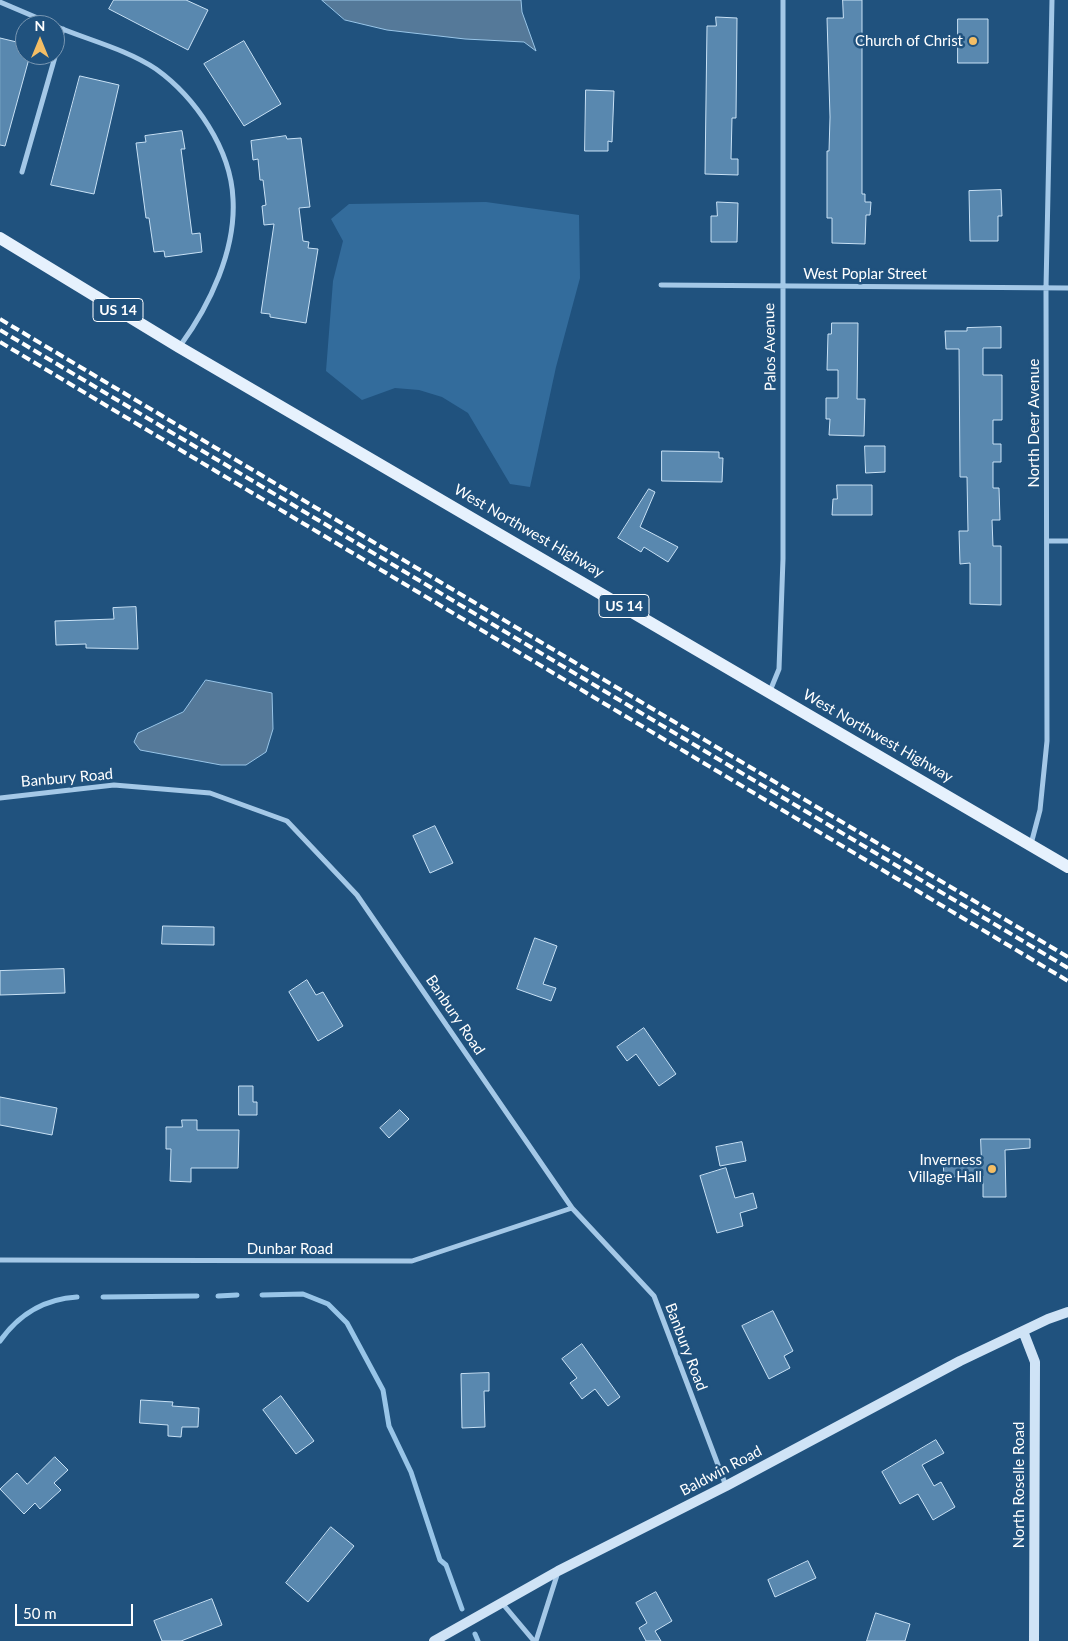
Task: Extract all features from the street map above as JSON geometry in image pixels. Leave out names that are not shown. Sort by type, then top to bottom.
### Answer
[{"type":"main road","name":"West Northwest Highway","points":[[0,238],[179,347],[1068,867]]},
{"type":"street","name":"Palos Avenue","points":[[769,691],[779,669],[782,568],[783,0]]},
{"type":"street","name":"North Deer Avenue","points":[[1031,844],[1040,810],[1047,741],[1046,288],[1052,0]]},
{"type":"street","points":[[0,2],[31,15]]},
{"type":"street","points":[[65,30],[134,57],[156,69],[189,98],[211,131],[225,161],[234,197],[232,223],[224,259],[214,287],[192,330],[179,347]]},
{"type":"street","points":[[22,172],[53,65]]},
{"type":"street","name":"West Poplar Street","points":[[661,285],[1068,288]]},
{"type":"street","points":[[1047,541],[1068,541]]},
{"type":"street","name":"Banbury Road","points":[[0,798],[123,786],[210,793],[287,821],[357,895],[572,1208],[654,1296],[726,1486]]},
{"type":"street","name":"Dunbar Road","points":[[0,1260],[412,1261],[572,1208]]},
{"type":"street","name":"Baldwin Road","points":[[434,1641],[558,1571],[726,1486],[960,1361],[1048,1319],[1068,1312]]},
{"type":"street","name":"North Roselle Road","points":[[1023,1331],[1035,1362],[1034,1641]]},
{"type":"street","points":[[535,1641],[558,1571]]},
{"type":"street","points":[[502,1603],[535,1641]]},
{"type":"shaded area","points":[[322,0],[521,0],[522,12],[536,51],[524,42],[465,39],[387,30],[345,20]]},
{"type":"shaded area","points":[[486,202],[579,215],[580,278],[556,367],[530,487],[510,484],[468,413],[442,397],[419,390],[395,388],[362,400],[326,371],[333,281],[343,241],[331,219],[349,204]]},
{"type":"shaded area","points":[[206,680],[272,693],[273,729],[266,752],[246,765],[221,765],[140,750],[134,742],[138,733],[183,712]]},
{"type":"building","points":[[114,0],[186,0],[208,10],[188,50],[109,9]]},
{"type":"building","points":[[843,0],[862,0],[862,194],[865,194],[865,202],[871,202],[870,215],[866,215],[865,244],[832,243],[832,218],[827,218],[827,151],[829,151],[830,117],[827,18],[843,18]]},
{"type":"building","points":[[716,17],[737,18],[736,118],[732,118],[731,159],[738,159],[738,175],[705,174],[707,26],[716,26]]},
{"type":"building","name":"Church of Christ","points":[[958,19],[988,19],[988,63],[958,63]]},
{"type":"building","points":[[0,38],[15,42],[15,65],[27,65],[5,146],[0,145]]},
{"type":"building","points":[[244,41],[281,104],[244,126],[204,64]]},
{"type":"building","points":[[80,76],[119,85],[94,194],[51,185]]},
{"type":"building","points":[[586,90],[614,91],[612,142],[608,141],[608,151],[585,151]]},
{"type":"building","points":[[182,131],[185,149],[181,149],[192,234],[200,233],[202,252],[165,257],[164,251],[154,252],[149,218],[146,218],[136,143],[146,142],[145,136]]},
{"type":"building","points":[[286,136],[287,139],[301,138],[310,207],[299,208],[303,241],[309,242],[308,248],[318,249],[306,323],[270,317],[270,314],[261,313],[274,224],[264,225],[262,206],[266,205],[263,180],[260,180],[258,159],[253,160],[251,141]]},
{"type":"building","points":[[1001,190],[1002,216],[998,216],[998,241],[970,241],[969,191]]},
{"type":"building","points":[[717,202],[738,203],[737,242],[711,242],[711,216],[717,216]]},
{"type":"building","points":[[832,323],[858,323],[857,399],[865,399],[864,436],[829,435],[830,419],[826,419],[826,398],[838,398],[838,370],[827,370],[828,334],[831,334]]},
{"type":"building","points":[[1001,327],[1001,348],[983,348],[983,375],[1002,375],[1002,420],[993,420],[993,444],[1001,444],[1001,462],[993,462],[993,488],[999,488],[1000,520],[992,520],[993,546],[1001,546],[1001,605],[970,604],[970,563],[960,564],[959,531],[968,531],[967,477],[960,477],[959,349],[946,349],[945,331],[967,331],[967,328]]},
{"type":"building","points":[[865,446],[885,446],[885,472],[866,473]]},
{"type":"building","points":[[662,451],[719,452],[719,458],[723,458],[722,482],[662,481]]},
{"type":"building","points":[[837,485],[872,485],[872,515],[832,515],[833,499],[837,499]]},
{"type":"building","points":[[649,489],[655,492],[640,527],[678,547],[668,562],[644,547],[641,552],[618,538]]},
{"type":"building","points":[[136,607],[138,649],[86,648],[86,644],[56,645],[55,621],[114,619],[113,608]]},
{"type":"building","points":[[435,826],[453,863],[430,873],[413,836]]},
{"type":"building","points":[[163,926],[214,927],[214,945],[162,944]]},
{"type":"building","points":[[535,938],[557,946],[543,984],[556,988],[551,1001],[517,989]]},
{"type":"building","points":[[64,969],[65,993],[0,995],[0,971]]},
{"type":"building","points":[[307,980],[316,995],[323,992],[343,1026],[318,1041],[289,992]]},
{"type":"building","points":[[644,1028],[676,1074],[659,1086],[636,1054],[627,1061],[617,1047]]},
{"type":"building","points":[[239,1086],[253,1086],[253,1102],[257,1102],[257,1115],[239,1115]]},
{"type":"building","points":[[0,1097],[57,1108],[52,1135],[0,1125]]},
{"type":"building","points":[[400,1110],[409,1119],[389,1138],[380,1128]]},
{"type":"building","points":[[182,1120],[197,1120],[197,1130],[239,1130],[238,1168],[191,1168],[191,1182],[170,1181],[171,1149],[166,1149],[166,1127],[182,1127]]},
{"type":"building","points":[[981,1139],[1030,1139],[1030,1148],[1005,1150],[1006,1197],[983,1197],[983,1176],[944,1177],[943,1160],[981,1160]]},
{"type":"building","points":[[742,1142],[746,1161],[720,1166],[716,1147]]},
{"type":"building","points":[[726,1168],[735,1198],[753,1193],[757,1208],[740,1213],[743,1226],[717,1233],[700,1176]]},
{"type":"building","points":[[773,1311],[793,1351],[784,1356],[790,1368],[769,1379],[742,1326]]},
{"type":"building","points":[[582,1344],[620,1397],[608,1406],[595,1389],[582,1399],[570,1383],[577,1378],[562,1359]]},
{"type":"building","points":[[489,1373],[489,1391],[484,1391],[485,1427],[462,1428],[461,1374]]},
{"type":"building","points":[[281,1396],[314,1441],[296,1454],[263,1410]]},
{"type":"building","points":[[141,1400],[173,1402],[172,1406],[199,1408],[198,1427],[182,1427],[181,1437],[168,1436],[168,1425],[140,1423]]},
{"type":"building","points":[[936,1440],[944,1453],[922,1465],[934,1486],[941,1482],[955,1507],[933,1520],[918,1494],[900,1504],[882,1472]]},
{"type":"building","points":[[55,1457],[68,1470],[54,1483],[61,1490],[40,1509],[35,1503],[24,1514],[0,1489],[17,1473],[27,1484]]},
{"type":"building","points":[[331,1527],[354,1546],[308,1602],[286,1583]]},
{"type":"building","points":[[808,1561],[816,1578],[775,1597],[768,1580]]},
{"type":"building","points":[[656,1592],[672,1621],[655,1631],[661,1641],[646,1641],[639,1628],[647,1623],[636,1603]]},
{"type":"building","points":[[212,1599],[222,1625],[181,1641],[162,1641],[154,1621]]},
{"type":"building","points":[[876,1613],[910,1624],[905,1641],[867,1641]]},
{"type":"waterway","points":[[262,1295],[303,1294],[328,1304],[347,1323],[383,1390],[389,1426],[411,1472],[440,1560],[446,1565],[462,1609]]},
{"type":"waterway","points":[[218,1296],[237,1295]]},
{"type":"waterway","points":[[103,1297],[197,1296]]},
{"type":"waterway","points":[[0,1341],[15,1323],[33,1310],[54,1301],[77,1297]]},
{"type":"waterway","points":[[475,1634],[478,1641]]},
{"type":"railway","points":[[0,319],[1068,957]]},
{"type":"railway","points":[[0,330],[1068,968]]},
{"type":"railway","points":[[0,342],[1068,981]]},
{"type":"place","name":"Church of Christ","points":[[973,41]]},
{"type":"place","name":"Inverness Village Hall","points":[[992,1169]]}]
